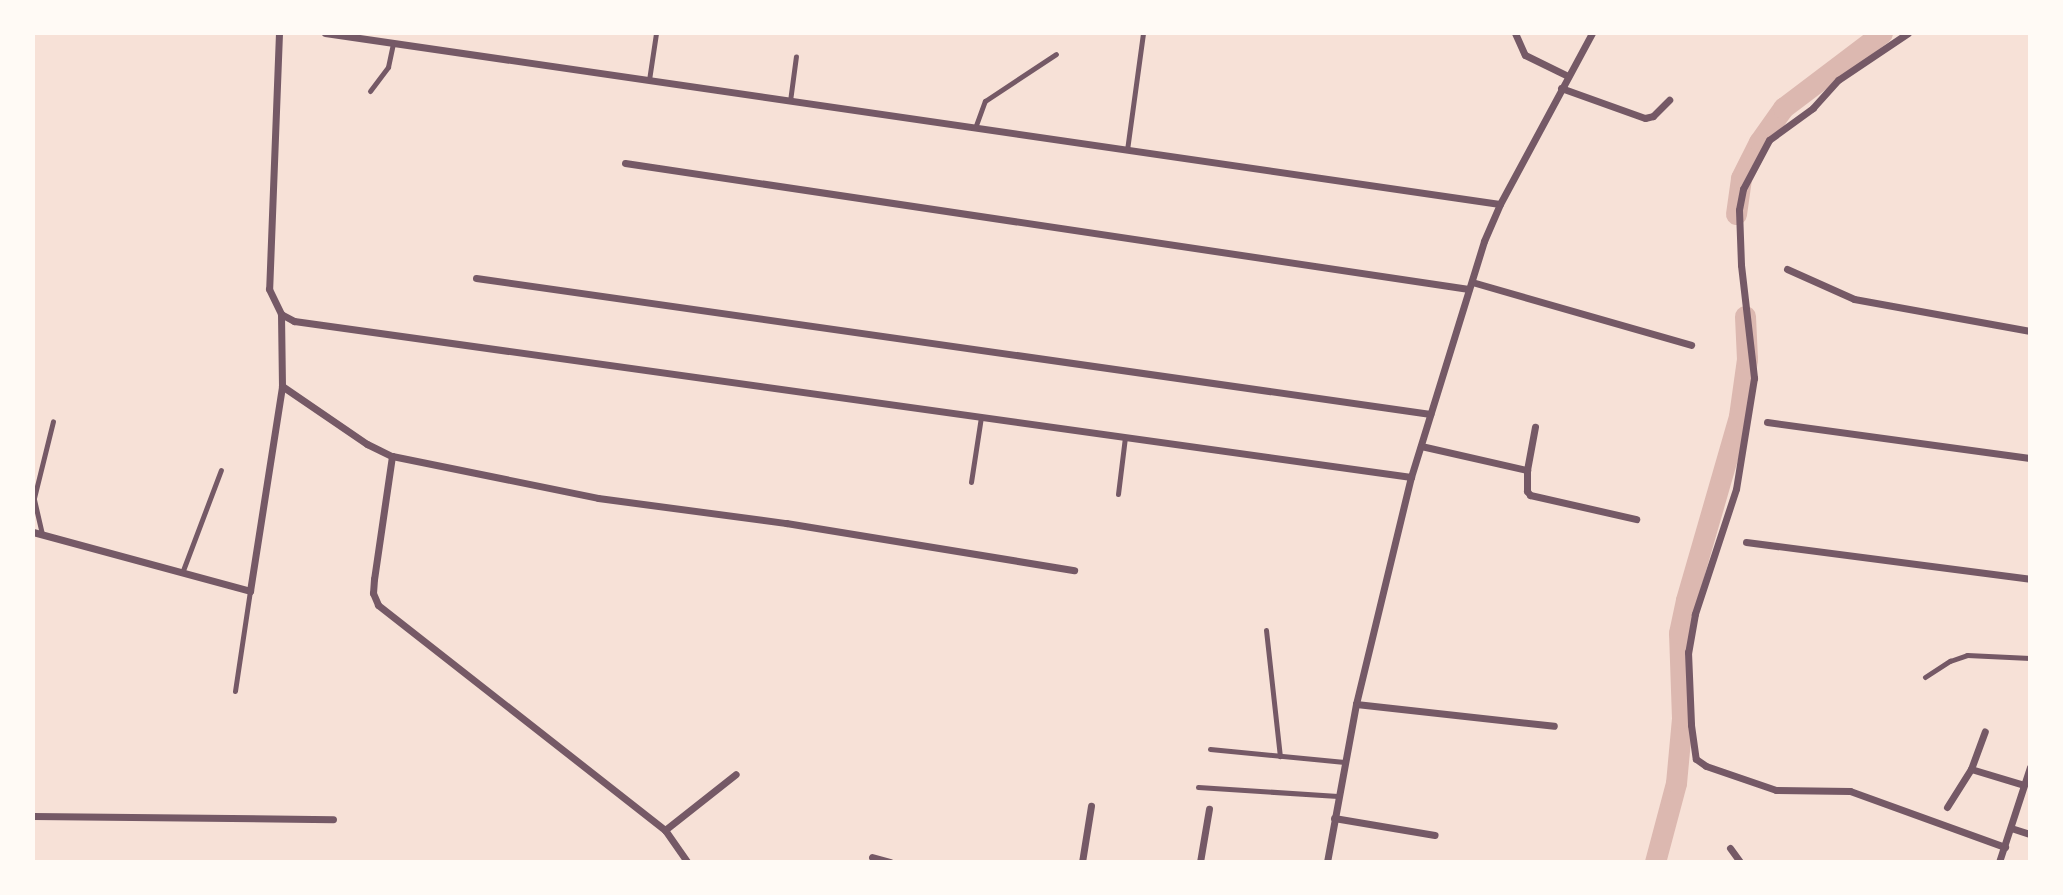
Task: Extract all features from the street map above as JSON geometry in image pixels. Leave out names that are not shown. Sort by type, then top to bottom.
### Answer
[{"type":"street","points":[[37,533],[250,591],[282,386],[281,314],[269,289],[279,33]]},
{"type":"street","points":[[325,33],[1500,204]]},
{"type":"street","points":[[1515,33],[1525,55],[1568,76]]},
{"type":"street","points":[[1327,862],[1356,704],[1411,477],[1471,285],[1500,204],[1592,33]]},
{"type":"street","points":[[1908,33],[1838,80],[1813,108],[1769,140],[1743,188],[1739,210],[1741,265],[1754,378],[1737,489],[1695,614],[1688,652],[1691,725],[1696,759],[1706,766],[1776,790],[1850,791],[2005,847]]},
{"type":"street","points":[[1561,88],[1645,118],[1653,116],[1669,100]]},
{"type":"street","points":[[625,163],[1471,285],[1691,345]]},
{"type":"street","points":[[1787,269],[1854,299],[2030,331]]},
{"type":"street","points":[[476,278],[1430,414]]},
{"type":"street","points":[[281,314],[307,323],[1411,477]]},
{"type":"street","points":[[282,386],[367,444],[392,456],[598,498],[786,523],[1074,570]]},
{"type":"street","points":[[1767,422],[2030,458]]},
{"type":"street","points":[[1535,427],[1527,470],[1527,491],[1530,495],[1636,519]]},
{"type":"street","points":[[1420,446],[1527,470]]},
{"type":"street","points":[[392,456],[374,579],[373,593],[377,605],[665,830],[687,862]]},
{"type":"street","points":[[1745,542],[2030,579]]},
{"type":"street","points":[[1356,704],[1554,726]]},
{"type":"street","points":[[1947,807],[1971,769],[1985,731]]},
{"type":"street","points":[[1999,862],[2030,767]]},
{"type":"street","points":[[1971,769],[2024,785]]},
{"type":"street","points":[[665,830],[736,774]]},
{"type":"street","points":[[1082,862],[1091,806]]},
{"type":"street","points":[[1200,862],[1209,809]]},
{"type":"street","points":[[33,816],[333,818]]},
{"type":"street","points":[[1334,818],[1436,835]]},
{"type":"street","points":[[2011,828],[2030,834]]},
{"type":"street","points":[[1730,848],[1740,862]]},
{"type":"street","points":[[872,858],[890,862]]},
{"type":"lane","points":[[649,80],[656,33]]},
{"type":"lane","points":[[1127,150],[1143,33]]},
{"type":"lane","points":[[370,91],[388,67],[393,43]]},
{"type":"lane","points":[[975,128],[985,101],[1056,54]]},
{"type":"lane","points":[[790,101],[796,56]]},
{"type":"lane","points":[[971,482],[981,417]]},
{"type":"lane","points":[[37,533],[34,498],[52,421]]},
{"type":"lane","points":[[1118,494],[1125,437]]},
{"type":"lane","points":[[182,573],[221,470]]},
{"type":"lane","points":[[235,691],[250,591]]},
{"type":"lane","points":[[1266,630],[1280,756]]},
{"type":"lane","points":[[1925,677],[1950,661],[1967,655],[2030,658]]},
{"type":"lane","points":[[1210,749],[1344,762]]},
{"type":"lane","points":[[1198,787],[1338,796]]},
{"type":"waterway","points":[[1736,214],[1741,178],[1759,142],[1783,108],[1882,33]]},
{"type":"waterway","points":[[1655,862],[1676,783],[1682,718],[1679,633],[1739,416],[1747,359],[1745,316]]}]
